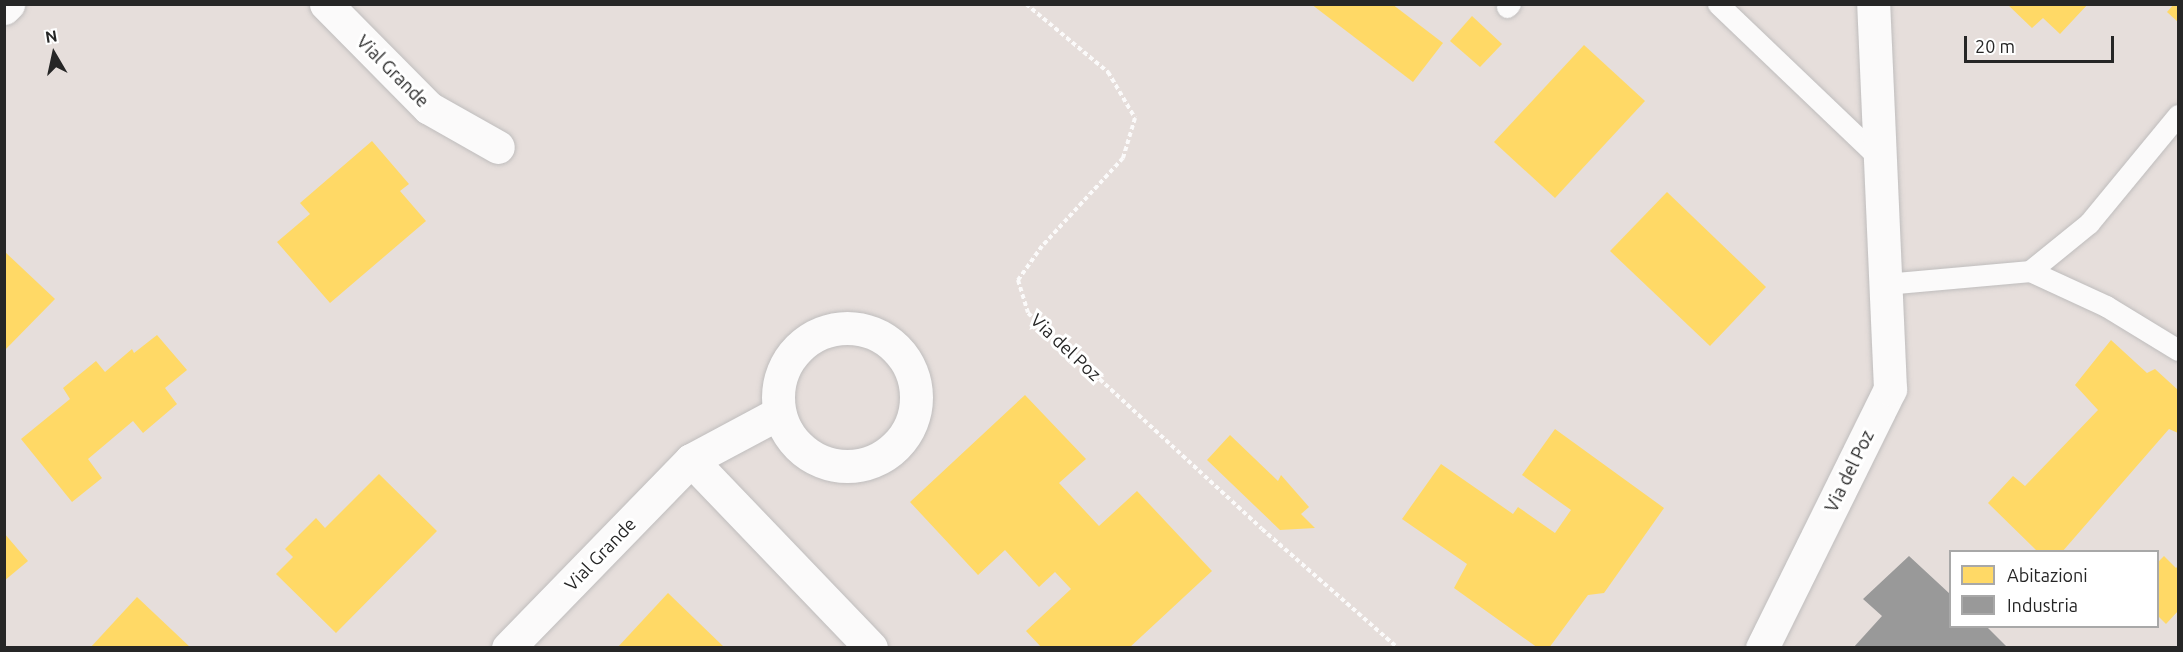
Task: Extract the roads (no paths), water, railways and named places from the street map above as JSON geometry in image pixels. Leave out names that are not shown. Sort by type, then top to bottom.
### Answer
[{"type":"street","points":[[4,8],[8,4]]},
{"type":"street","name":"Vial Grande","points":[[326,4],[429,108],[498,147]]},
{"type":"street","name":"Via del Poz","points":[[1762,648],[1890,389],[1873,4]]},
{"type":"street","points":[[854,328],[875,334],[893,346],[907,363],[915,383],[915,407],[908,430],[893,449],[873,461],[850,467],[826,464],[804,453],[788,435],[779,413],[778,391],[783,370],[794,351],[812,338],[832,330],[854,328]]},
{"type":"street","name":"Vial Grande","points":[[508,648],[691,460],[779,413]]},
{"type":"street","points":[[691,460],[872,648]]},
{"type":"lane","points":[[1718,4],[1880,159]]},
{"type":"lane","points":[[2030,270],[2089,223],[2178,115]]},
{"type":"lane","points":[[1885,284],[2030,270],[2106,306],[2178,350]]}]
